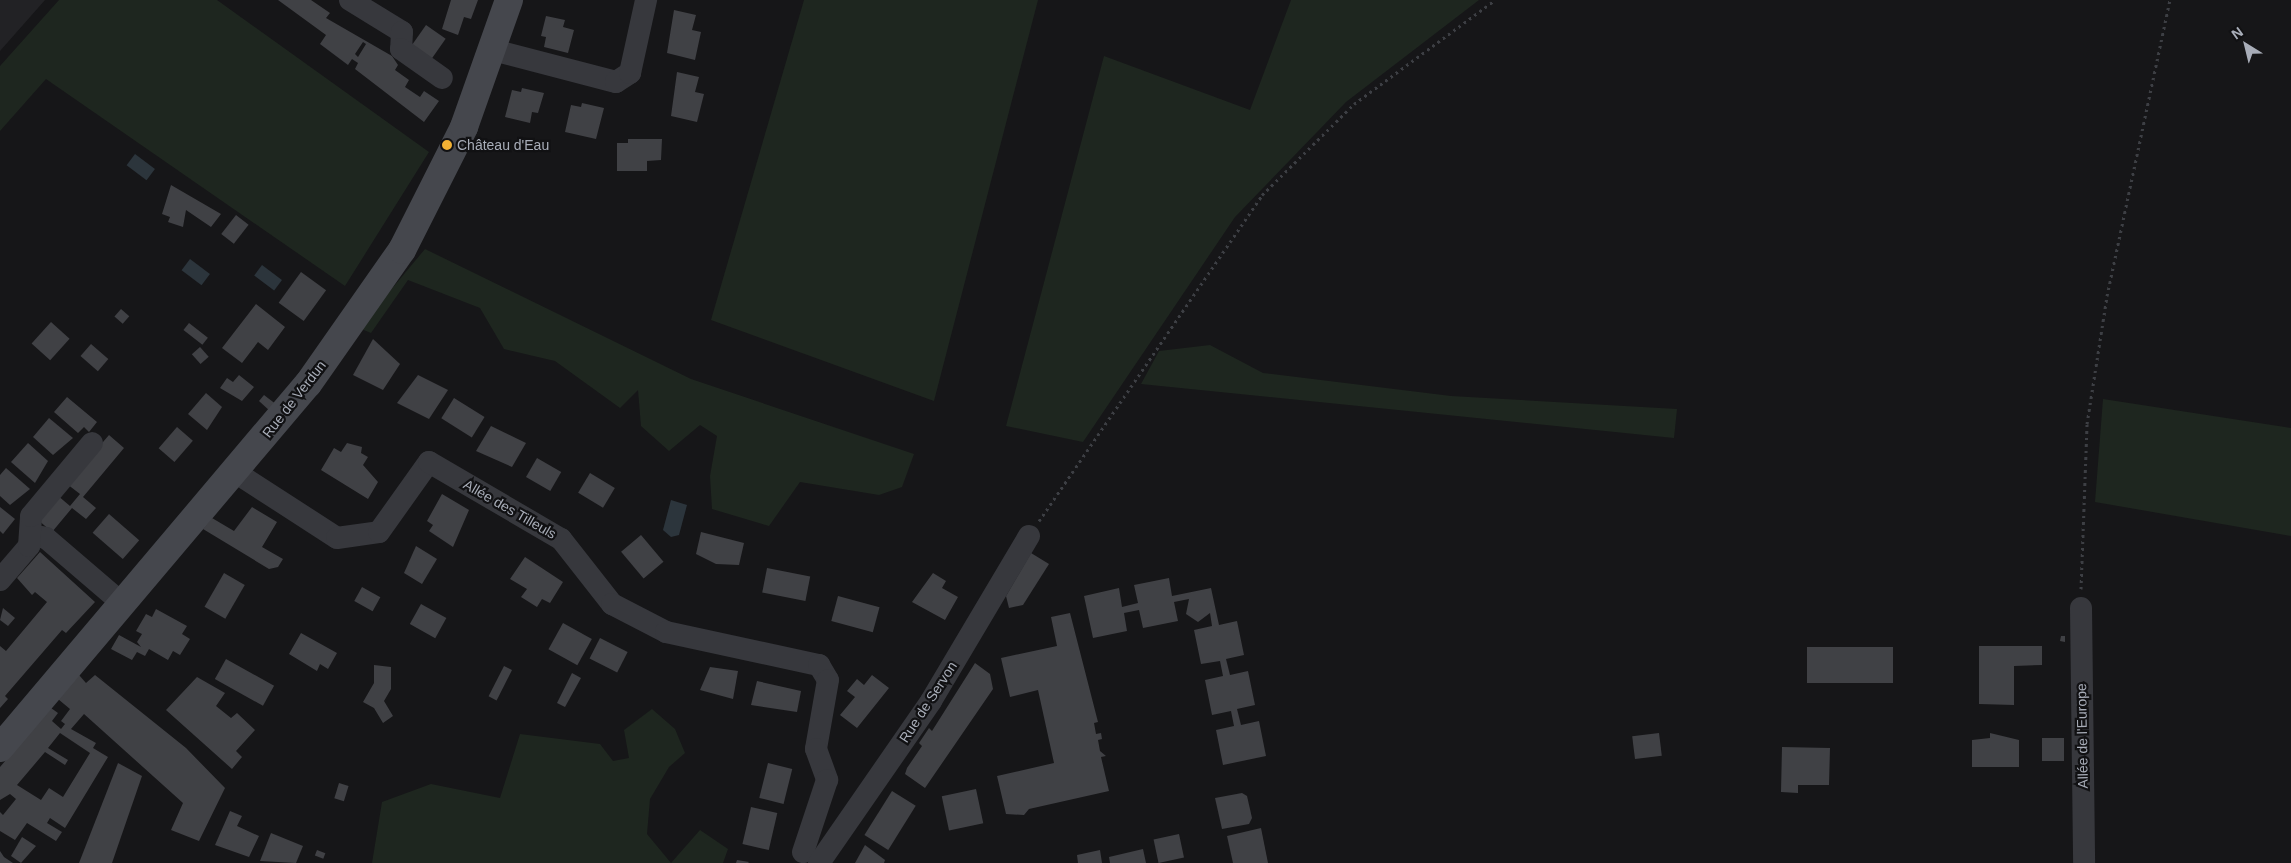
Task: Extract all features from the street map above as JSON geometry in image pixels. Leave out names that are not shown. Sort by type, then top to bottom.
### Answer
[{"type":"street","points":[[350,0],[402,32],[401,49],[442,78]]},
{"type":"street","name":"Rue de Verdun","points":[[0,748],[308,384],[402,250],[446,169],[493,50],[509,0]]},
{"type":"street","points":[[493,50],[616,82],[630,74],[646,0]]},
{"type":"street","points":[[0,580],[30,546],[31,516],[92,443]]},
{"type":"street","name":"Allée des Tilleuls","points":[[235,472],[337,538],[379,532],[429,462],[561,538],[612,604],[658,628],[819,666],[828,680],[816,749],[827,780],[811,857]]},
{"type":"street","points":[[31,535],[46,538],[123,604]]},
{"type":"street","name":"Rue de Servon","points":[[811,857],[931,701],[1028,536]]},
{"type":"street","name":"Allée de l'Europe","points":[[2081,608],[2084,863]]},
{"type":"path","points":[[1028,536],[1262,195],[1354,104],[1495,0]]},
{"type":"path","points":[[2081,608],[2087,424],[2107,296],[2170,0]]},
{"type":"shaded area","points":[[0,0],[45,0],[0,51]]},
{"type":"shaded area","points":[[59,0],[217,0],[429,152],[345,286],[46,79],[0,131],[0,66]]},
{"type":"shaded area","points":[[804,0],[1038,0],[934,401],[711,320]]},
{"type":"shaded area","points":[[1291,0],[1479,0],[1346,102],[1235,217],[1083,442],[1006,426],[1104,56],[1250,110]]},
{"type":"shaded area","points":[[135,154],[155,169],[147,180],[127,165]]},
{"type":"shaded area","points":[[425,249],[691,379],[914,454],[902,487],[879,495],[800,482],[769,526],[712,509],[710,476],[717,436],[700,425],[669,451],[641,426],[638,390],[620,408],[555,361],[504,349],[480,308],[408,280],[371,333],[359,328]]},
{"type":"shaded area","points":[[190,259],[210,274],[202,285],[182,270]]},
{"type":"shaded area","points":[[262,265],[282,280],[274,290],[254,275]]},
{"type":"shaded area","points":[[1210,345],[1263,373],[1451,396],[1677,409],[1674,438],[1141,384],[1159,351]]},
{"type":"shaded area","points":[[2103,399],[2291,428],[2291,536],[2095,502]]},
{"type":"shaded area","points":[[671,500],[687,505],[679,535],[671,537],[663,530]]},
{"type":"shaded area","points":[[652,709],[675,729],[685,753],[669,767],[650,799],[647,834],[671,863],[372,863],[382,802],[431,784],[500,798],[520,734],[600,744],[613,761],[629,758],[624,730]]},
{"type":"shaded area","points":[[700,830],[728,849],[723,863],[671,863]]},
{"type":"building","points":[[278,0],[311,0],[330,13],[326,18],[392,56],[398,65],[395,70],[409,80],[405,87],[420,97],[424,91],[439,101],[424,122],[355,69],[358,63],[352,59],[348,65],[320,44],[326,35]],"holes":[[[363,42],[366,44],[358,57],[355,54]]]},
{"type":"building","points":[[451,0],[478,0],[471,19],[464,17],[458,35],[442,29]]},
{"type":"building","points":[[674,10],[696,15],[692,30],[701,32],[695,60],[667,53]]},
{"type":"building","points":[[546,16],[565,20],[563,27],[574,30],[568,53],[544,47],[546,37],[541,36]]},
{"type":"building","points":[[426,25],[446,39],[429,63],[409,49]]},
{"type":"building","points":[[677,72],[699,77],[695,92],[704,94],[697,122],[671,116]]},
{"type":"building","points":[[522,88],[544,93],[538,113],[532,112],[530,123],[505,117],[512,90],[521,92]]},
{"type":"building","points":[[582,103],[604,108],[596,139],[565,132],[571,105],[581,107]]},
{"type":"building","points":[[628,139],[662,139],[661,160],[647,161],[647,171],[617,171],[617,143],[628,143]]},
{"type":"building","points":[[171,185],[221,214],[211,227],[186,210],[183,227],[168,222],[170,217],[162,214]]},
{"type":"building","points":[[236,215],[249,225],[234,244],[221,234]]},
{"type":"building","points":[[301,272],[326,290],[304,321],[279,303]]},
{"type":"building","points":[[256,304],[285,327],[268,350],[258,342],[242,363],[222,348]]},
{"type":"building","points":[[121,309],[129,316],[123,324],[114,317]]},
{"type":"building","points":[[51,322],[70,339],[50,360],[32,344]]},
{"type":"building","points":[[189,323],[208,338],[202,345],[183,330]]},
{"type":"building","points":[[373,339],[400,364],[383,390],[353,375]]},
{"type":"building","points":[[91,344],[108,359],[98,371],[81,356]]},
{"type":"building","points":[[200,347],[209,357],[201,364],[192,354]]},
{"type":"building","points":[[239,375],[254,387],[242,401],[220,388],[227,378],[233,382]]},
{"type":"building","points":[[418,375],[448,390],[429,419],[397,403]]},
{"type":"building","points":[[206,393],[222,407],[207,430],[188,414]]},
{"type":"building","points":[[264,395],[277,405],[271,412],[259,401]]},
{"type":"building","points":[[67,397],[97,422],[89,432],[84,427],[78,433],[54,412]]},
{"type":"building","points":[[454,398],[485,417],[472,437],[441,418]]},
{"type":"building","points":[[49,418],[73,438],[53,455],[33,437]]},
{"type":"building","points":[[491,426],[526,443],[512,467],[476,451]]},
{"type":"building","points":[[177,427],[193,441],[174,462],[159,448]]},
{"type":"building","points":[[109,435],[124,448],[83,497],[96,508],[86,519],[72,508],[52,532],[37,519],[57,495],[70,506],[80,494],[67,484]]},
{"type":"building","points":[[28,443],[48,461],[35,483],[11,462]]},
{"type":"building","points":[[347,443],[362,447],[361,453],[368,457],[363,465],[378,482],[368,499],[321,470],[334,448],[341,452]]},
{"type":"building","points":[[537,458],[561,472],[550,491],[526,477]]},
{"type":"building","points":[[6,468],[30,489],[10,505],[0,496],[0,475]]},
{"type":"building","points":[[590,473],[615,488],[603,508],[578,493]]},
{"type":"building","points":[[442,494],[469,510],[453,547],[429,531],[433,525],[427,521]]},
{"type":"building","points":[[0,507],[15,519],[3,534],[0,531]]},
{"type":"building","points":[[252,507],[277,522],[262,547],[283,559],[278,567],[269,569],[203,529],[212,518],[234,531]]},
{"type":"building","points":[[109,514],[139,540],[123,559],[93,533]]},
{"type":"building","points":[[701,532],[744,543],[739,565],[716,564],[696,554]]},
{"type":"building","points":[[641,535],[663,562],[644,579],[621,552]]},
{"type":"building","points":[[416,546],[437,559],[422,584],[404,573]]},
{"type":"building","points":[[40,552],[95,602],[66,633],[62,630],[5,696],[8,699],[0,708],[0,646],[6,651],[47,602],[35,592],[32,595],[17,578]]},
{"type":"building","points":[[1031,553],[1049,564],[1023,605],[1009,608],[1006,596]]},
{"type":"building","points":[[525,557],[563,582],[550,603],[542,599],[537,607],[521,597],[527,589],[510,579]]},
{"type":"building","points":[[767,568],[810,576],[805,601],[762,593]]},
{"type":"building","points":[[224,573],[245,585],[225,619],[204,607]]},
{"type":"building","points":[[933,573],[946,581],[942,588],[958,597],[945,620],[912,602]]},
{"type":"building","points":[[1169,578],[1172,596],[1211,588],[1219,625],[1237,621],[1244,655],[1226,659],[1230,675],[1248,671],[1255,705],[1237,709],[1241,725],[1259,721],[1266,756],[1223,765],[1216,730],[1234,726],[1231,711],[1212,715],[1205,680],[1223,676],[1220,661],[1201,664],[1194,630],[1212,626],[1210,613],[1198,622],[1186,614],[1189,599],[1174,602],[1178,621],[1143,628],[1139,610],[1124,613],[1127,631],[1093,638],[1084,596],[1119,588],[1122,607],[1138,603],[1134,585]]},
{"type":"building","points":[[362,587],[380,597],[373,611],[354,601]]},
{"type":"building","points":[[838,596],[880,607],[873,632],[831,621]]},
{"type":"building","points":[[421,604],[446,618],[435,638],[410,624]]},
{"type":"building","points":[[3,608],[15,618],[8,626],[0,620]]},
{"type":"building","points":[[156,609],[187,626],[182,634],[190,639],[180,655],[173,651],[168,660],[149,649],[145,656],[137,652],[132,660],[111,649],[119,635],[141,647],[137,642],[142,634],[136,631],[146,614],[152,617]]},
{"type":"building","points":[[1070,613],[1098,722],[1094,723],[1096,734],[1101,733],[1102,739],[1098,740],[1100,751],[1106,756],[1101,757],[1109,791],[1029,809],[1024,815],[1006,814],[997,776],[1054,763],[1038,690],[1010,697],[1001,658],[1057,646],[1051,617]]},
{"type":"building","points":[[563,623],[592,639],[577,665],[548,649]]},
{"type":"building","points":[[301,633],[337,653],[328,669],[320,664],[317,671],[289,654]]},
{"type":"building","points":[[2061,636],[2065,636],[2065,642],[2060,641]]},
{"type":"building","points":[[600,638],[628,652],[617,673],[590,658]]},
{"type":"building","points":[[1979,646],[2042,646],[2042,665],[2014,666],[2014,705],[1979,704]]},
{"type":"building","points":[[1807,647],[1893,647],[1893,683],[1807,683]]},
{"type":"building","points":[[226,659],[274,686],[263,706],[215,679]]},
{"type":"building","points":[[975,663],[990,674],[993,689],[925,788],[905,774],[907,768],[922,746],[919,743],[929,728],[932,731]]},
{"type":"building","points":[[374,665],[391,667],[391,689],[384,701],[393,716],[383,723],[374,708],[363,702],[374,683]]},
{"type":"building","points":[[504,666],[512,670],[497,700],[489,696]]},
{"type":"building","points":[[710,667],[738,671],[733,699],[700,690]]},
{"type":"building","points":[[572,673],[581,678],[565,707],[557,703]]},
{"type":"building","points":[[79,675],[86,683],[95,675],[186,748],[225,788],[199,841],[171,830],[183,803],[84,714],[71,729],[96,743],[93,748],[108,757],[65,828],[50,818],[47,823],[62,832],[56,841],[27,823],[15,840],[0,831],[0,812],[3,815],[16,799],[10,794],[0,800],[0,767],[51,708],[58,713],[52,721],[61,729],[65,724],[61,721],[70,709],[58,699]],"holes":[[[60,733],[90,753],[63,797],[49,788],[41,800],[17,785],[45,752],[65,765],[68,760],[48,748]]]},
{"type":"building","points":[[872,675],[889,688],[857,728],[840,715],[855,697],[847,691],[857,679],[864,685]]},
{"type":"building","points":[[197,677],[225,693],[216,706],[231,718],[237,713],[255,730],[236,751],[242,757],[232,769],[166,710]]},
{"type":"building","points":[[757,681],[801,691],[797,712],[751,705]]},
{"type":"building","points":[[1659,733],[1662,756],[1635,759],[1632,736]]},
{"type":"building","points":[[1990,733],[2019,740],[2019,767],[1972,767],[1972,740],[1990,738]]},
{"type":"building","points":[[2042,738],[2064,738],[2064,761],[2042,761]]},
{"type":"building","points":[[1782,747],[1830,748],[1829,785],[1798,785],[1798,793],[1781,792]]},
{"type":"building","points":[[118,763],[142,776],[112,863],[79,863]]},
{"type":"building","points":[[768,763],[792,769],[784,804],[759,798]]},
{"type":"building","points":[[339,783],[349,786],[344,801],[334,798]]},
{"type":"building","points":[[976,789],[983,823],[949,831],[942,796]]},
{"type":"building","points":[[892,791],[916,806],[888,850],[864,835]]},
{"type":"building","points":[[1242,793],[1247,796],[1252,818],[1249,824],[1222,829],[1215,798]]},
{"type":"building","points":[[751,807],[777,813],[769,850],[742,844]]},
{"type":"building","points":[[230,811],[242,816],[237,826],[259,836],[249,857],[215,845]]},
{"type":"building","points":[[1261,828],[1268,863],[1233,863],[1227,836]]},
{"type":"building","points":[[271,833],[303,846],[296,863],[260,861]]},
{"type":"building","points":[[1179,834],[1184,857],[1159,863],[1154,839]]},
{"type":"building","points":[[22,837],[36,846],[21,863],[11,856]]},
{"type":"building","points":[[865,845],[885,860],[884,863],[855,863]]},
{"type":"building","points":[[1143,849],[1146,863],[1110,863],[1109,857]]},
{"type":"building","points":[[317,850],[325,853],[323,859],[315,856]]},
{"type":"building","points":[[1100,850],[1102,863],[1078,863],[1077,855]]},
{"type":"building","points":[[0,851],[4,857],[13,863],[0,863]]},
{"type":"building","points":[[737,860],[749,862],[736,863]]},
{"type":"place","name":"Château d'Eau","points":[[447,145]]}]
